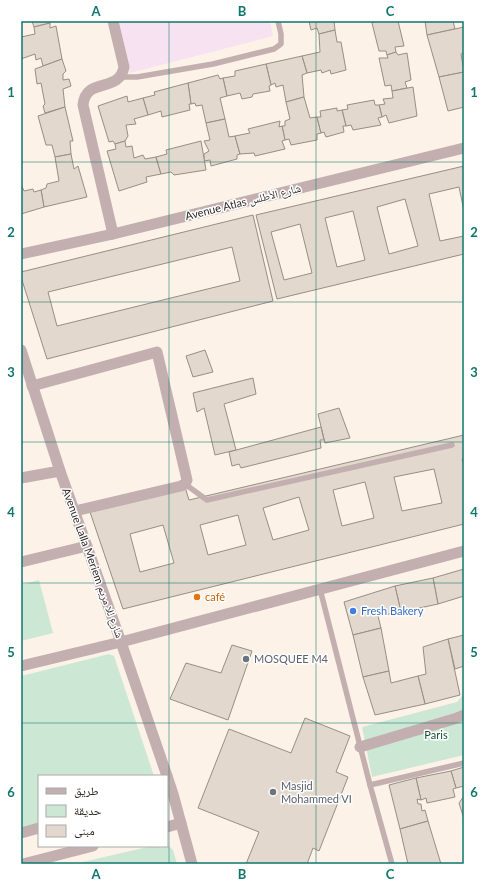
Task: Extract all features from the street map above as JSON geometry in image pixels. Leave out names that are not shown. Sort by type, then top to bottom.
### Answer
[{"type":"street","points":[[113,21],[124,67],[123,73],[116,81],[91,89],[84,98],[83,105],[113,234]]},
{"type":"street","name":"Avenue Atlas شارع الأطلس","points":[[21,254],[113,234],[464,148]]},
{"type":"street","name":"Avenue Lalla Meriem شارع للا مريم","points":[[21,350],[60,471],[167,775]]},
{"type":"street","points":[[32,386],[157,352],[186,480],[185,484],[74,511]]},
{"type":"street","points":[[21,478],[60,471]]},
{"type":"street","points":[[21,562],[87,546]]},
{"type":"street","points":[[21,666],[121,642],[464,551]]},
{"type":"street","points":[[360,747],[464,715]]},
{"type":"street","name":"Avenue Lalla Meriem شارع للا مريم","points":[[168,782],[170,795],[181,823],[192,864]]},
{"type":"street","points":[[168,827],[181,823]]},
{"type":"street","points":[[21,833],[38,828]]},
{"type":"street","points":[[23,864],[89,847]]},
{"type":"lane","points":[[120,77],[137,77],[213,64],[274,49],[282,44],[282,34],[278,21]]},
{"type":"lane","points":[[185,484],[207,500],[452,445]]},
{"type":"lane","points":[[320,589],[360,747],[392,864]]},
{"type":"lane","points":[[370,785],[464,763]]},
{"type":"shaded area","points":[[119,21],[270,21],[273,36],[130,73]]},
{"type":"green space","points":[[39,580],[53,633],[21,641],[21,585]]},
{"type":"green space","points":[[109,654],[114,656],[154,775],[38,775],[38,823],[21,828],[21,676]]},
{"type":"green space","name":"Paris","points":[[464,694],[464,755],[372,777],[362,727],[457,702]]},
{"type":"green space","points":[[168,845],[173,850],[177,864],[74,864],[148,847],[168,847]]},
{"type":"building","points":[[32,21],[50,21],[50,23],[34,27]]},
{"type":"building","points":[[309,21],[334,21],[335,30],[319,34],[317,28],[311,30]]},
{"type":"building","points":[[375,21],[398,21],[404,46],[395,47],[396,52],[387,55],[386,51],[379,51],[372,23]]},
{"type":"building","points":[[425,21],[453,21],[455,29],[427,35]]},
{"type":"building","points":[[50,23],[50,28],[56,26],[62,59],[43,66],[41,58],[36,60],[35,54],[21,59],[21,37],[35,34],[34,27]]},
{"type":"building","points":[[464,27],[464,53],[461,54],[464,72],[439,77],[427,35]]},
{"type":"building","points":[[335,30],[337,42],[341,42],[346,70],[331,74],[330,70],[322,73],[321,70],[307,73],[302,56],[320,52],[319,34]]},
{"type":"building","points":[[396,52],[398,55],[407,53],[411,80],[405,82],[407,88],[392,91],[391,85],[385,86],[379,58],[388,58],[387,55]]},
{"type":"building","points":[[302,56],[307,73],[302,75],[304,97],[286,102],[283,85],[276,87],[275,83],[271,85],[266,64]]},
{"type":"building","points":[[62,59],[66,71],[63,74],[63,80],[69,79],[71,86],[63,89],[65,107],[45,113],[41,83],[37,84],[35,69]]},
{"type":"building","points":[[266,64],[271,85],[269,86],[270,91],[253,94],[252,97],[242,99],[240,93],[227,96],[223,78],[235,76],[235,71]]},
{"type":"building","points":[[464,72],[464,107],[448,111],[439,77]]},
{"type":"building","points":[[218,75],[220,79],[223,78],[227,96],[220,98],[225,119],[206,123],[202,105],[196,106],[195,103],[191,104],[188,83]]},
{"type":"building","points":[[188,83],[191,104],[189,104],[190,110],[162,117],[161,111],[148,115],[143,98],[155,95],[154,92]]},
{"type":"building","points":[[413,87],[417,116],[389,123],[386,115],[382,117],[379,105],[385,104],[383,99],[393,98],[392,91]]},
{"type":"building","points":[[127,96],[128,102],[143,98],[148,115],[134,119],[136,124],[126,125],[128,136],[125,141],[115,144],[113,141],[109,142],[98,106]]},
{"type":"building","points":[[304,97],[310,118],[317,117],[321,133],[317,134],[317,140],[291,145],[289,139],[285,140],[282,126],[285,126],[285,121],[290,119],[286,102]]},
{"type":"building","points":[[374,100],[375,105],[379,105],[382,117],[378,118],[381,125],[353,130],[351,125],[346,126],[342,110],[348,109],[347,105]]},
{"type":"building","points":[[65,107],[73,141],[70,141],[71,154],[55,157],[52,145],[46,145],[38,116]]},
{"type":"building","points":[[337,108],[337,111],[342,110],[346,126],[343,126],[344,132],[326,137],[324,132],[321,133],[317,117],[321,117],[320,111]]},
{"type":"building","points":[[225,119],[229,137],[235,136],[240,154],[237,155],[237,159],[211,166],[210,160],[204,161],[204,154],[209,151],[204,141],[210,140],[206,123]]},
{"type":"building","points":[[280,121],[279,127],[282,126],[285,140],[282,141],[285,149],[255,156],[254,153],[240,154],[235,136],[250,133],[248,129]]},
{"type":"building","points":[[125,141],[126,147],[132,146],[134,158],[143,155],[145,159],[156,157],[161,174],[146,177],[147,182],[119,191],[107,151],[116,149],[115,144]]},
{"type":"building","points":[[201,141],[206,170],[174,175],[171,172],[161,174],[156,157],[167,154],[166,150]]},
{"type":"building","points":[[71,154],[74,169],[78,166],[87,197],[44,207],[41,190],[46,188],[47,184],[59,181],[55,157]]},
{"type":"building","points":[[464,166],[464,211],[459,187],[429,194],[440,241],[464,236],[464,254],[277,299],[256,215]],"holes":[[[405,199],[418,246],[389,254],[377,207]],[[353,211],[365,260],[337,267],[325,218]],[[300,224],[312,273],[284,280],[271,232]]]},
{"type":"building","points":[[21,184],[24,191],[33,189],[34,192],[41,190],[44,207],[21,214]]},
{"type":"building","points":[[253,215],[273,301],[47,359],[21,277],[21,272]],"holes":[[[232,247],[240,281],[57,326],[48,292]]]},
{"type":"building","points":[[205,350],[213,372],[193,377],[186,356]]},
{"type":"building","points":[[253,378],[256,394],[224,404],[236,450],[215,455],[204,408],[197,412],[193,393]]},
{"type":"building","points":[[339,408],[350,438],[325,443],[318,414]]},
{"type":"building","points":[[321,427],[324,440],[320,440],[321,448],[241,468],[239,464],[232,466],[229,452]]},
{"type":"building","points":[[464,435],[464,459],[462,459],[464,466],[464,524],[123,609],[90,512],[185,487],[189,500]],"holes":[[[434,469],[442,503],[402,511],[394,477]],[[365,482],[374,518],[342,526],[333,490]],[[299,497],[309,530],[273,540],[263,508]],[[238,515],[246,545],[208,555],[200,525]],[[163,525],[174,563],[140,572],[130,534]]]},
{"type":"building","points":[[464,569],[464,596],[438,604],[433,578]]},
{"type":"building","points":[[433,578],[438,604],[401,612],[395,586]]},
{"type":"building","points":[[395,586],[401,612],[378,616],[381,628],[353,635],[344,602]]},
{"type":"building","points":[[381,628],[389,671],[363,677],[353,635]]},
{"type":"building","points":[[464,635],[464,666],[455,669],[448,639]]},
{"type":"building","points":[[448,639],[460,695],[425,704],[418,676],[426,674],[423,647]]},
{"type":"building","points":[[232,645],[252,651],[228,720],[170,699],[186,663],[221,673]]},
{"type":"building","points":[[389,671],[391,683],[418,676],[425,704],[375,715],[363,677]]},
{"type":"building","name":"Masjid Mohammed VI","points":[[305,718],[350,736],[336,772],[348,777],[319,851],[313,848],[307,864],[246,864],[259,832],[198,808],[229,729],[291,753]]},
{"type":"building","points":[[464,767],[464,786],[456,788],[451,771]]},
{"type":"building","points":[[451,771],[456,788],[453,789],[455,797],[427,803],[426,798],[421,800],[416,778]]},
{"type":"building","points":[[416,778],[421,800],[417,799],[418,804],[421,804],[422,811],[425,810],[428,821],[400,829],[389,785]]},
{"type":"building","points":[[464,796],[464,819],[459,803]]},
{"type":"building","points":[[428,821],[441,864],[408,864],[400,829]]},
{"type":"place","name":"café","points":[[197,597]]},
{"type":"place","name":"Fresh Bakery","points":[[353,611]]},
{"type":"place","name":"MOSQUEE M4","points":[[246,659]]},
{"type":"place","name":"Masjid Mohammed VI","points":[[273,792]]}]
